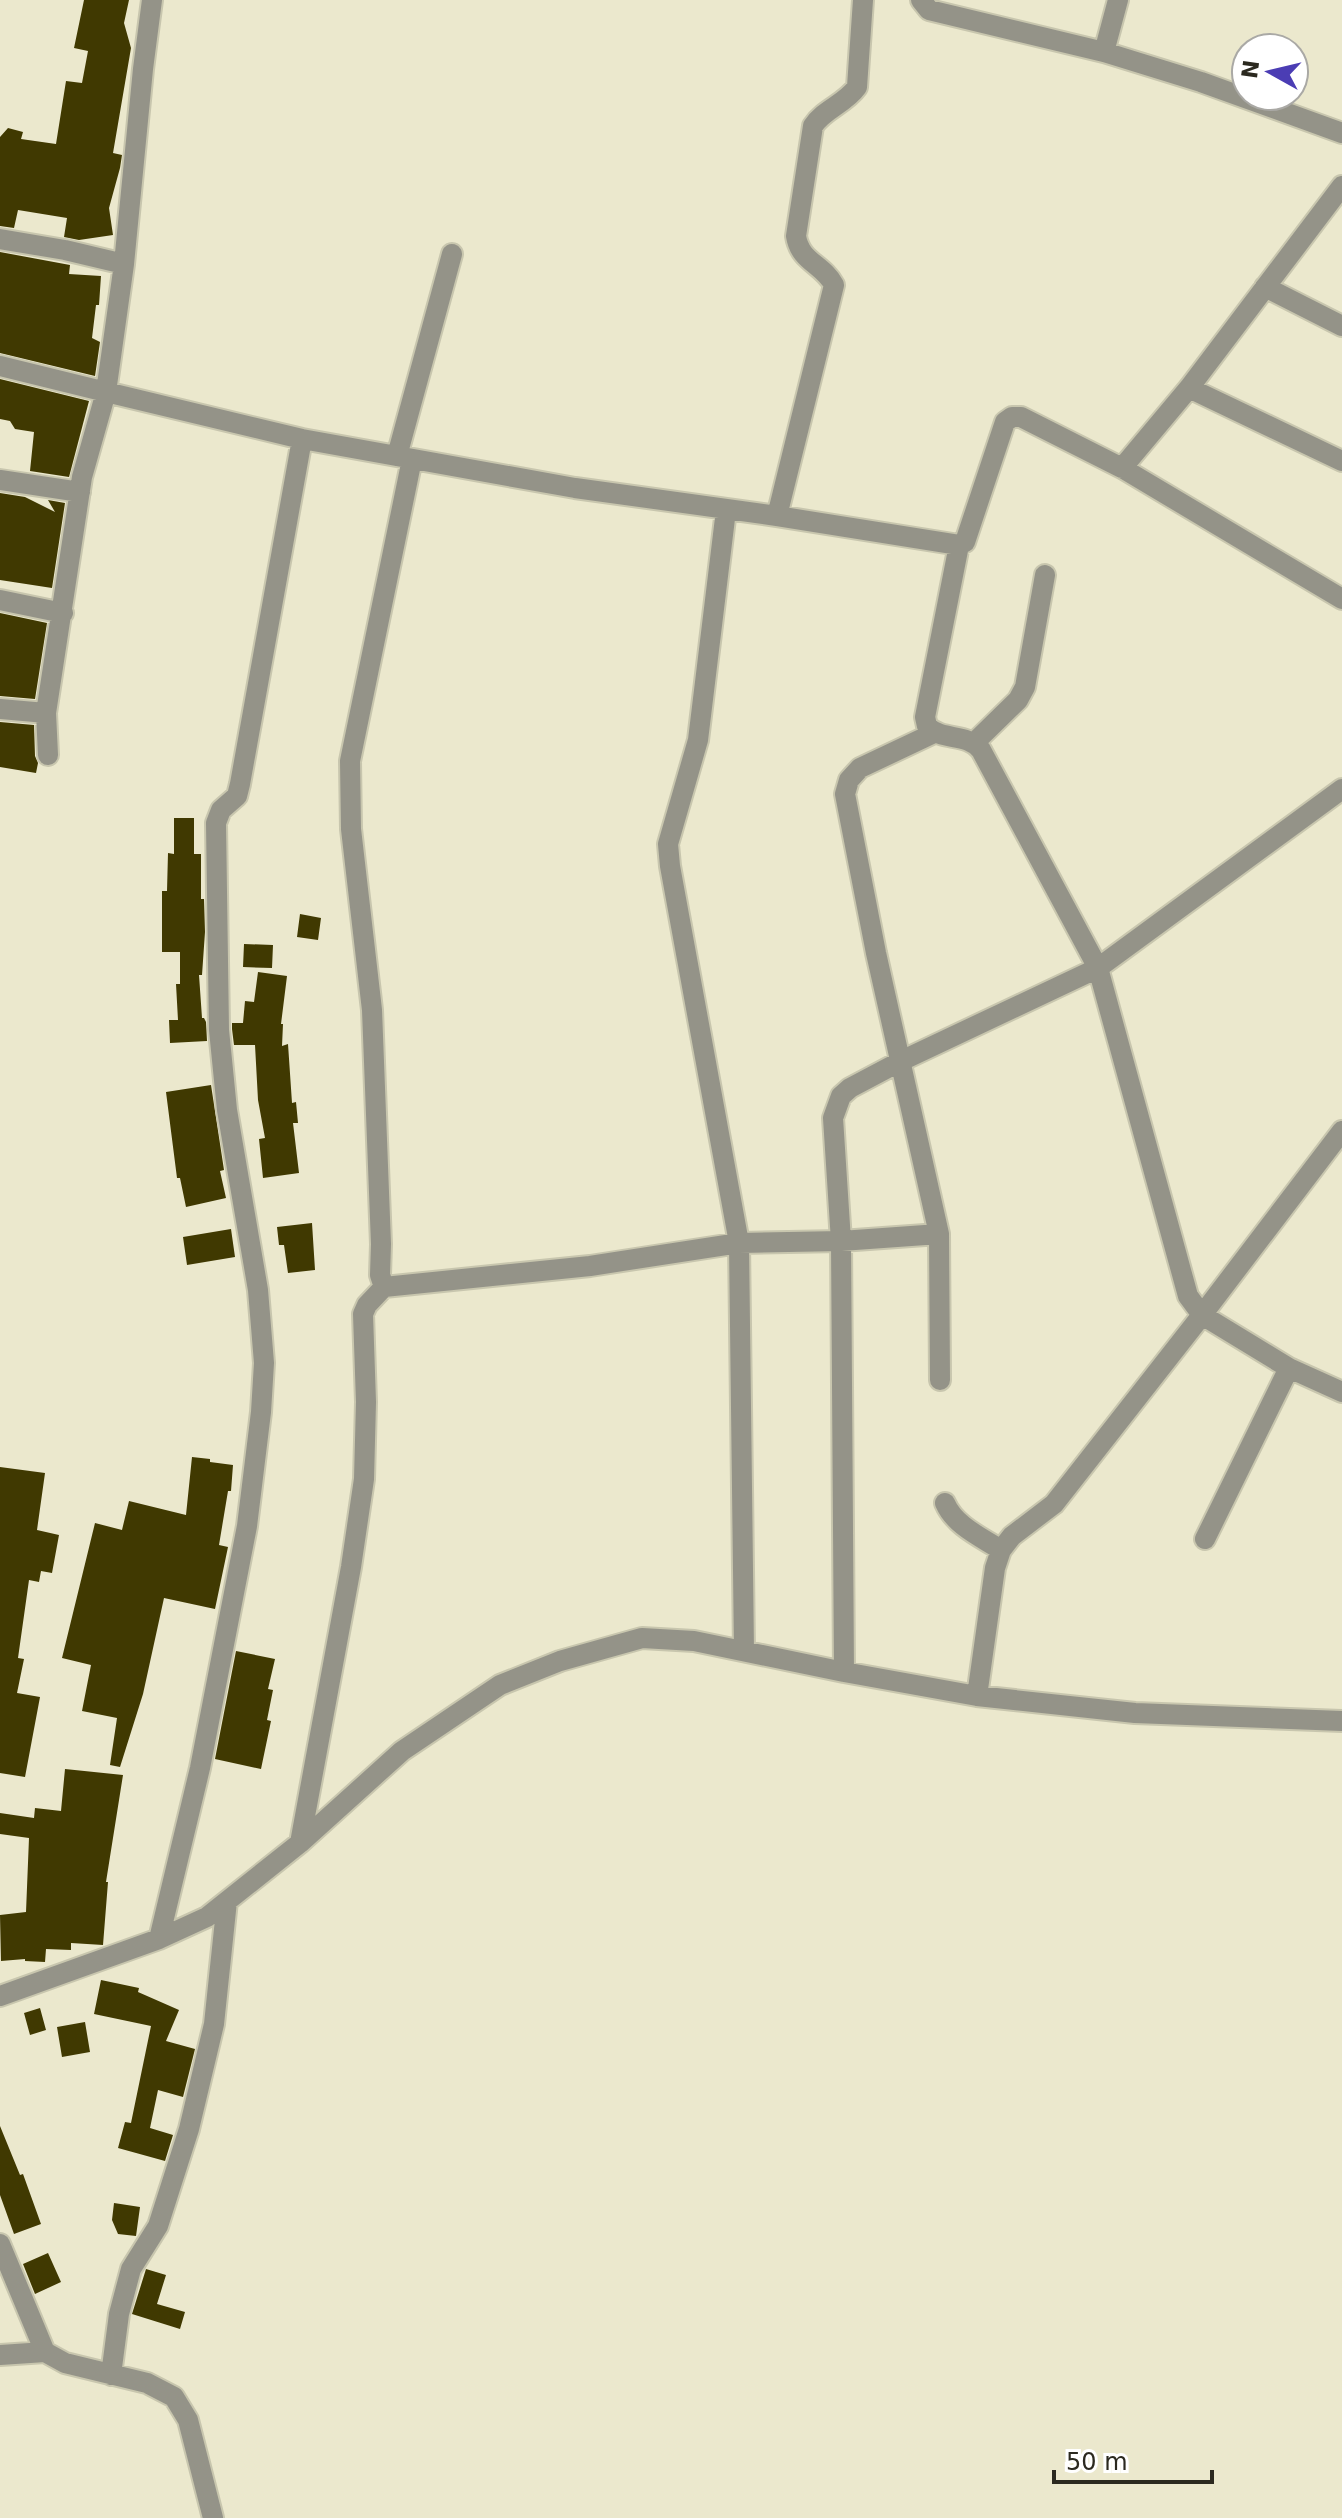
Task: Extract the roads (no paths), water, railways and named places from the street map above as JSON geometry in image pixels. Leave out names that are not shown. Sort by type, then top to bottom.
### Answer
[{"type":"street","points":[[48,755],[46,713],[80,492],[106,392],[124,264],[152,0]]},
{"type":"street","points":[[777,516],[834,285],[829,276],[798,248],[796,236],[813,126],[819,117],[849,98],[857,87],[863,0]]},
{"type":"street","points":[[921,0],[929,10],[1104,52],[1201,82],[1342,133]]},
{"type":"street","points":[[1104,52],[1118,0]]},
{"type":"street","points":[[1122,468],[1189,388],[1342,186]]},
{"type":"street","points":[[0,239],[124,264]]},
{"type":"street","points":[[384,1287],[380,1275],[372,1010],[351,829],[350,761],[405,457],[452,254]]},
{"type":"street","points":[[1265,287],[1342,326]]},
{"type":"street","points":[[0,366],[302,439],[575,488],[959,545],[965,542],[1005,422],[1012,417],[1021,417],[1122,468],[1342,599]]},
{"type":"street","points":[[1189,388],[1342,461]]},
{"type":"street","points":[[159,1939],[200,1768],[227,1632],[247,1526],[261,1412],[264,1363],[258,1290],[227,1110],[219,1030],[216,823],[221,810],[237,796],[240,784],[302,439]]},
{"type":"street","points":[[0,480],[80,492]]},
{"type":"street","points":[[726,510],[698,740],[668,844],[739,1243],[744,1651]]},
{"type":"street","points":[[934,733],[927,726],[925,717],[959,545]]},
{"type":"street","points":[[975,742],[1018,700],[1025,687],[1045,575]]},
{"type":"street","points":[[0,600],[63,613]]},
{"type":"street","points":[[0,709],[46,713]]},
{"type":"street","points":[[940,1380],[939,1234],[845,794],[849,780],[860,768],[934,733],[966,738],[975,742],[981,750],[1098,968],[1188,1296],[1202,1315],[1289,1368],[1342,1392]]},
{"type":"street","points":[[844,1672],[841,1241],[833,1118],[841,1096],[901,1061],[1098,968],[1342,789]]},
{"type":"street","points":[[977,1696],[995,1568],[1001,1550],[1012,1536],[1054,1504],[1342,1131]]},
{"type":"street","points":[[300,1843],[351,1567],[364,1479],[366,1402],[363,1314],[384,1287],[590,1266],[739,1243],[841,1241],[939,1234]]},
{"type":"street","points":[[1205,1539],[1289,1368]]},
{"type":"street","points":[[945,1503],[950,1515],[959,1523],[1001,1550]]},
{"type":"street","points":[[0,1996],[159,1939],[207,1917],[300,1843],[402,1751],[500,1685],[560,1661],[642,1638],[694,1641],[977,1696],[1135,1713],[1342,1721]]},
{"type":"street","points":[[111,2375],[119,2314],[131,2269],[158,2226],[196,2099],[214,2024],[227,1901]]},
{"type":"street","points":[[0,2244],[45,2352]]},
{"type":"street","points":[[0,2355],[45,2352],[65,2363],[147,2383],[174,2397],[188,2420],[213,2518]]}]
